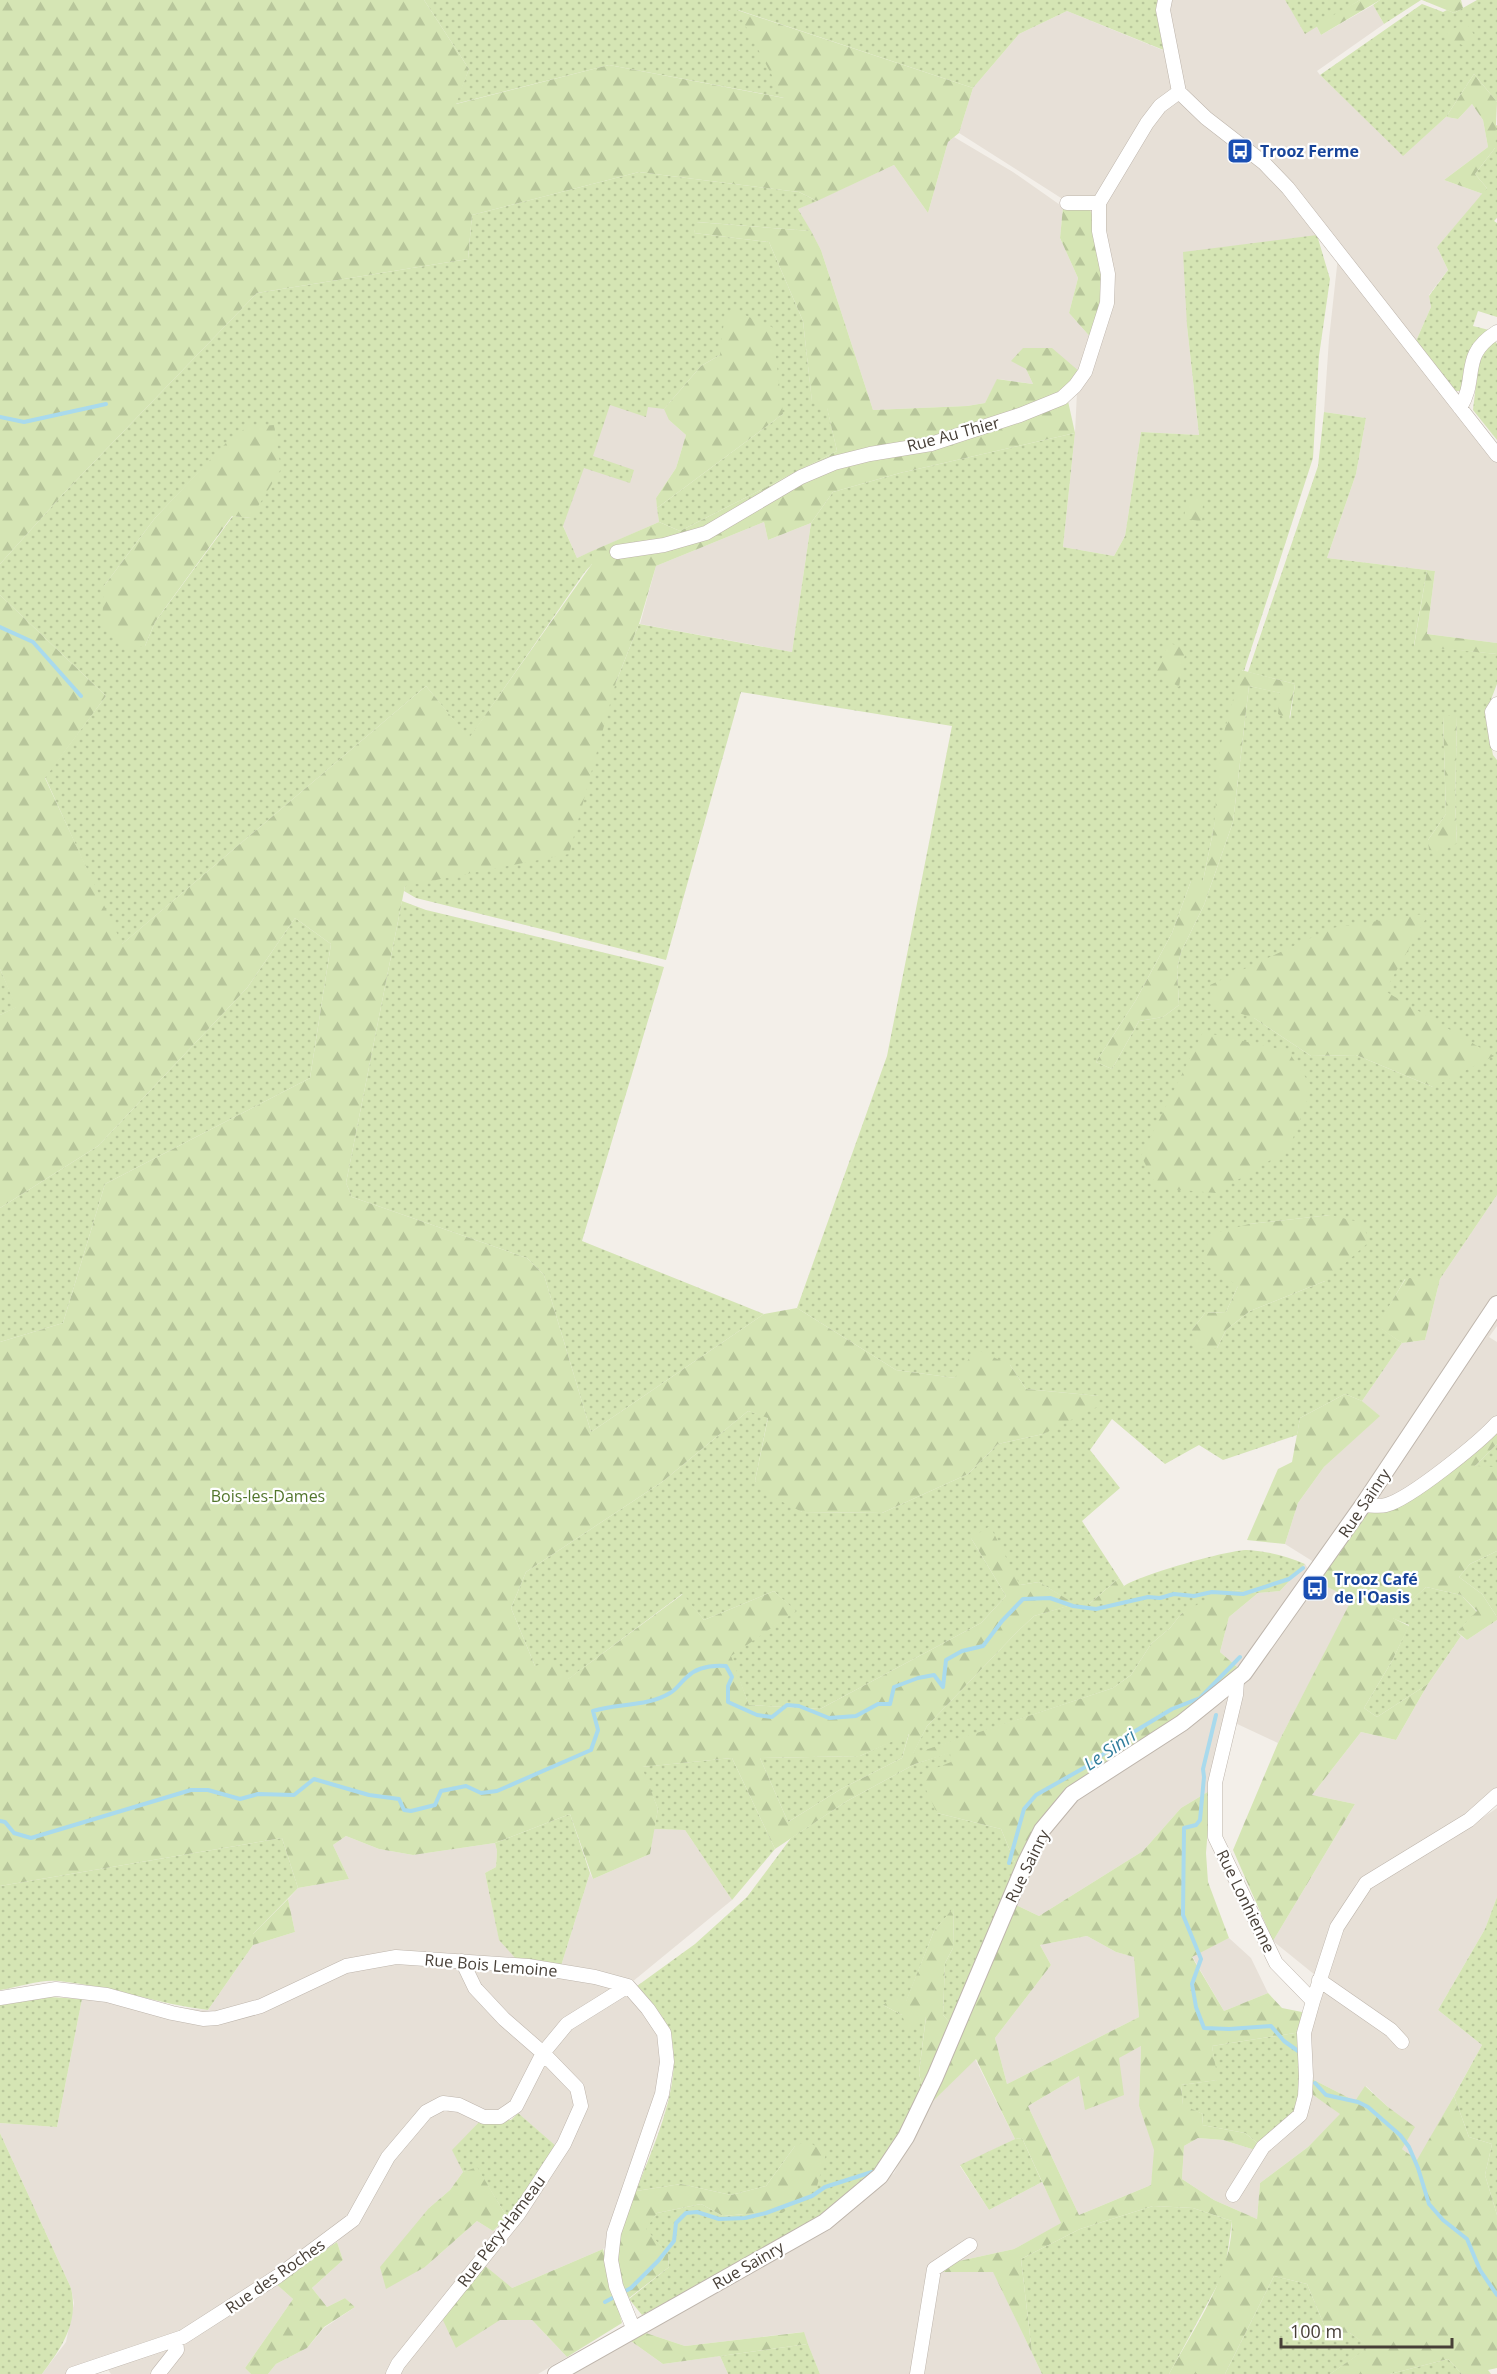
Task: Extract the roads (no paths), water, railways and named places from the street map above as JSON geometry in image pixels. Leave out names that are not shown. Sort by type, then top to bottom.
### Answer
[{"type":"street","points":[[1165,0],[1163,10],[1179,92],[1206,118],[1264,163],[1288,188],[1497,455]]},
{"type":"street","points":[[1067,203],[1099,203],[1147,123],[1160,106],[1179,92]]},
{"type":"street","name":"Rue Au Thier","points":[[617,552],[664,545],[706,533],[801,477],[834,463],[870,454],[932,444],[1020,416],[1062,398],[1076,386],[1085,372],[1107,303],[1108,281],[1100,231],[1099,203]]},
{"type":"street","points":[[1460,408],[1467,396],[1471,362],[1482,342],[1497,332]]},
{"type":"street","points":[[1497,704],[1492,712],[1497,744]]},
{"type":"street","name":"Rue Sainry","points":[[563,2372],[825,2222],[880,2176],[906,2137],[930,2087],[1026,1862],[1042,1830],[1072,1794],[1182,1724],[1237,1681],[1363,1505],[1497,1304]]},
{"type":"street","points":[[1363,1505],[1384,1506],[1401,1499],[1484,1438],[1497,1423]]},
{"type":"street","name":"Rue Lonhienne","points":[[1237,1681],[1236,1695],[1215,1783],[1215,1837],[1276,1963],[1313,2001]]},
{"type":"street","points":[[1233,2195],[1263,2147],[1300,2115],[1305,2096],[1306,2076],[1304,2033],[1313,2001],[1337,1927],[1366,1883],[1469,1820],[1497,1795]]},
{"type":"street","name":"Rue Bois Lemoine","points":[[0,1998],[56,1989],[107,1995],[203,2019],[217,2018],[261,2006],[330,1973],[363,1962],[396,1957],[528,1966],[595,1977],[628,1986]]},
{"type":"street","name":"Rue Péry-Hameau","points":[[393,2374],[398,2364],[519,2213],[564,2144],[581,2106],[577,2088],[543,2053],[504,2019],[475,1988],[462,1961]]},
{"type":"street","points":[[1319,1980],[1391,2030],[1402,2042]]},
{"type":"street","points":[[543,2053],[567,2024],[628,1986],[648,2009],[664,2033],[668,2062],[662,2094],[614,2233],[611,2260],[616,2286],[634,2330]]},
{"type":"street","name":"Rue des Roches","points":[[74,2374],[176,2340],[278,2276],[354,2220],[388,2157],[426,2112],[443,2103],[459,2105],[484,2117],[500,2117],[516,2106],[543,2053]]},
{"type":"street","points":[[917,2374],[934,2269],[970,2246]]},
{"type":"street","points":[[158,2374],[177,2350],[176,2340]]},
{"type":"waterway","points":[[0,417],[24,422],[106,404]]},
{"type":"waterway","points":[[0,627],[33,642],[81,696]]},
{"type":"waterway","points":[[0,1821],[5,1822],[14,1833],[31,1838],[191,1790],[208,1790],[240,1799],[258,1794],[294,1795],[314,1779],[369,1795],[399,1799],[404,1810],[411,1811],[435,1805],[441,1791],[466,1786],[481,1793],[497,1791],[591,1750],[598,1730],[593,1711],[652,1701],[672,1692],[691,1674],[705,1667],[726,1666],[732,1677],[728,1686],[728,1702],[757,1715],[772,1717],[787,1705],[799,1706],[829,1718],[856,1716],[878,1704],[890,1704],[894,1687],[918,1678],[934,1675],[943,1687],[946,1660],[962,1651],[983,1646],[1023,1599],[1050,1598],[1073,1606],[1096,1609],[1148,1597],[1160,1598],[1174,1594],[1194,1596],[1212,1592],[1243,1594],[1289,1579],[1303,1568]]},
{"type":"waterway","name":"Le Sinri","points":[[1009,1863],[1024,1809],[1036,1795],[1089,1765],[1127,1736],[1172,1709],[1200,1698],[1240,1657]]},
{"type":"waterway","points":[[1216,1715],[1203,1769],[1200,1820],[1196,1825],[1184,1828],[1183,1915],[1201,1959],[1192,1984],[1196,2007],[1204,2028],[1271,2026],[1284,2041],[1298,2051]]},
{"type":"waterway","points":[[1315,2083],[1326,2095],[1358,2102],[1368,2107],[1400,2135],[1409,2147],[1418,2168],[1429,2204],[1443,2220],[1467,2239],[1480,2270],[1497,2295]]},
{"type":"waterway","points":[[605,2302],[631,2288],[658,2261],[674,2241],[676,2223],[686,2213],[697,2212],[719,2219],[745,2218],[766,2213],[812,2196],[825,2187],[872,2172]]},
{"type":"place","name":"Trooz Ferme","points":[[1240,151]]},
{"type":"place","name":"Trooz Café de l'Oasis","points":[[1315,1588]]},
{"type":"park label","name":"Bois-les-Dames","points":[[268,1496]]}]
